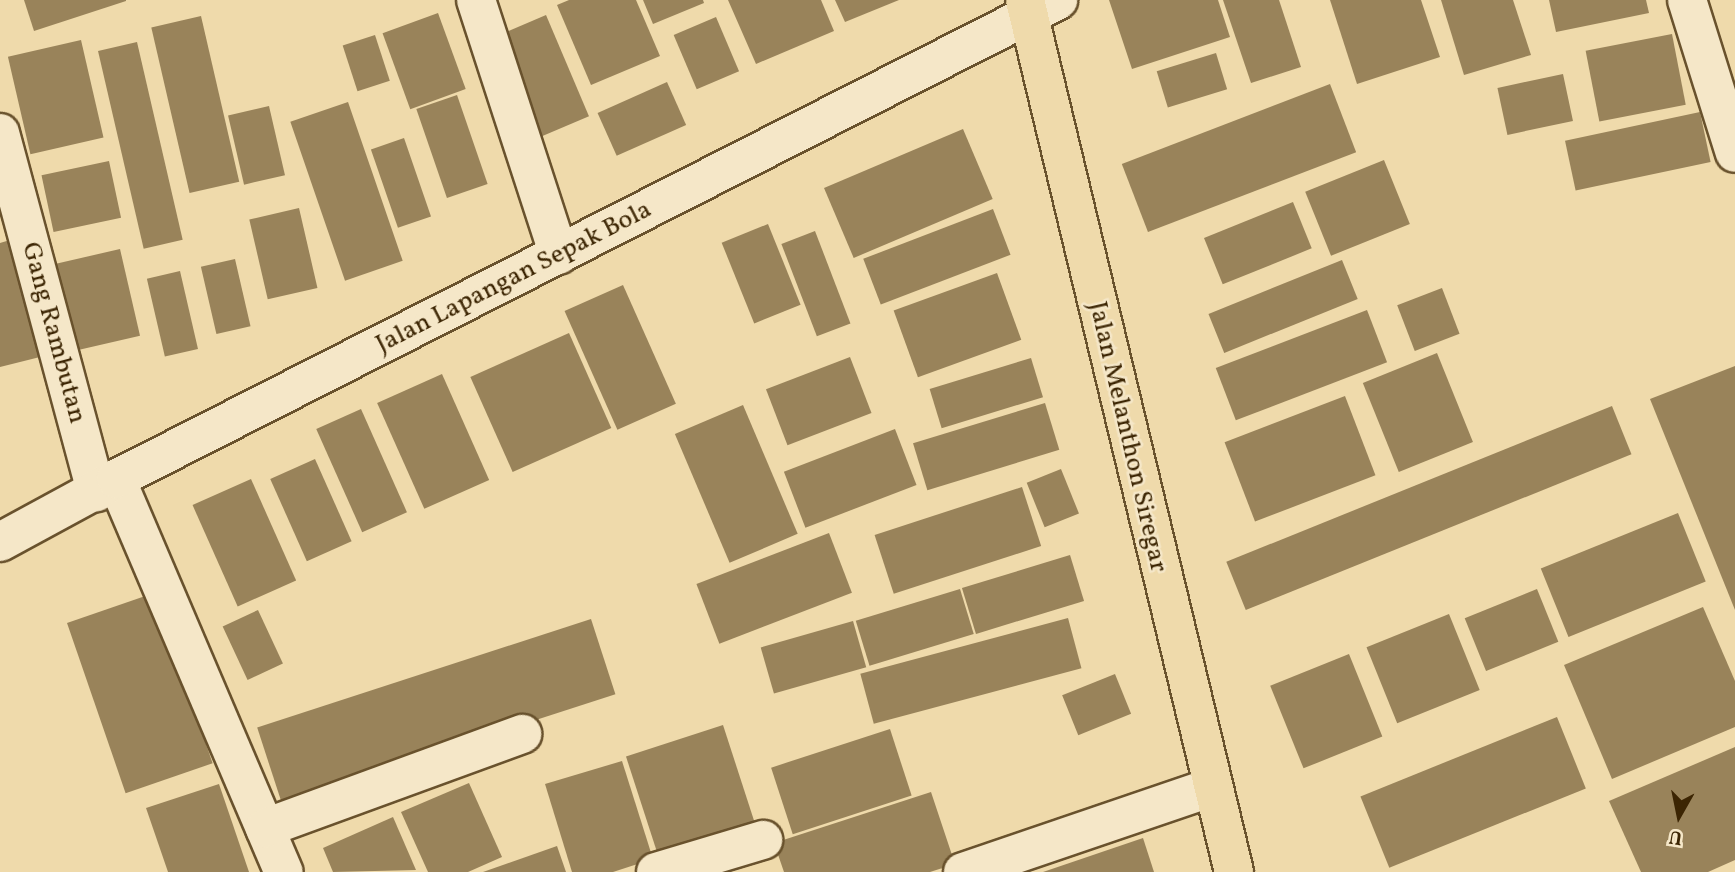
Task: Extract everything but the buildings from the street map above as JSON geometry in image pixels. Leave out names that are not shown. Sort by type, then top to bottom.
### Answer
[{"type":"main road","name":"Jalan Melanthon Siregar","points":[[1037,5],[1234,872]]},
{"type":"street","points":[[475,0],[559,256]]},
{"type":"street","points":[[1687,0],[1735,153]]},
{"type":"street","name":"Jalan Lapangan Sepak Bola","points":[[0,542],[559,256],[1037,5]]},
{"type":"street","name":"Gang Rambutan","points":[[0,133],[106,486],[284,872]]},
{"type":"street","points":[[265,828],[522,734]]},
{"type":"street","points":[[963,872],[1213,787]]},
{"type":"street","points":[[656,872],[763,840]]}]
